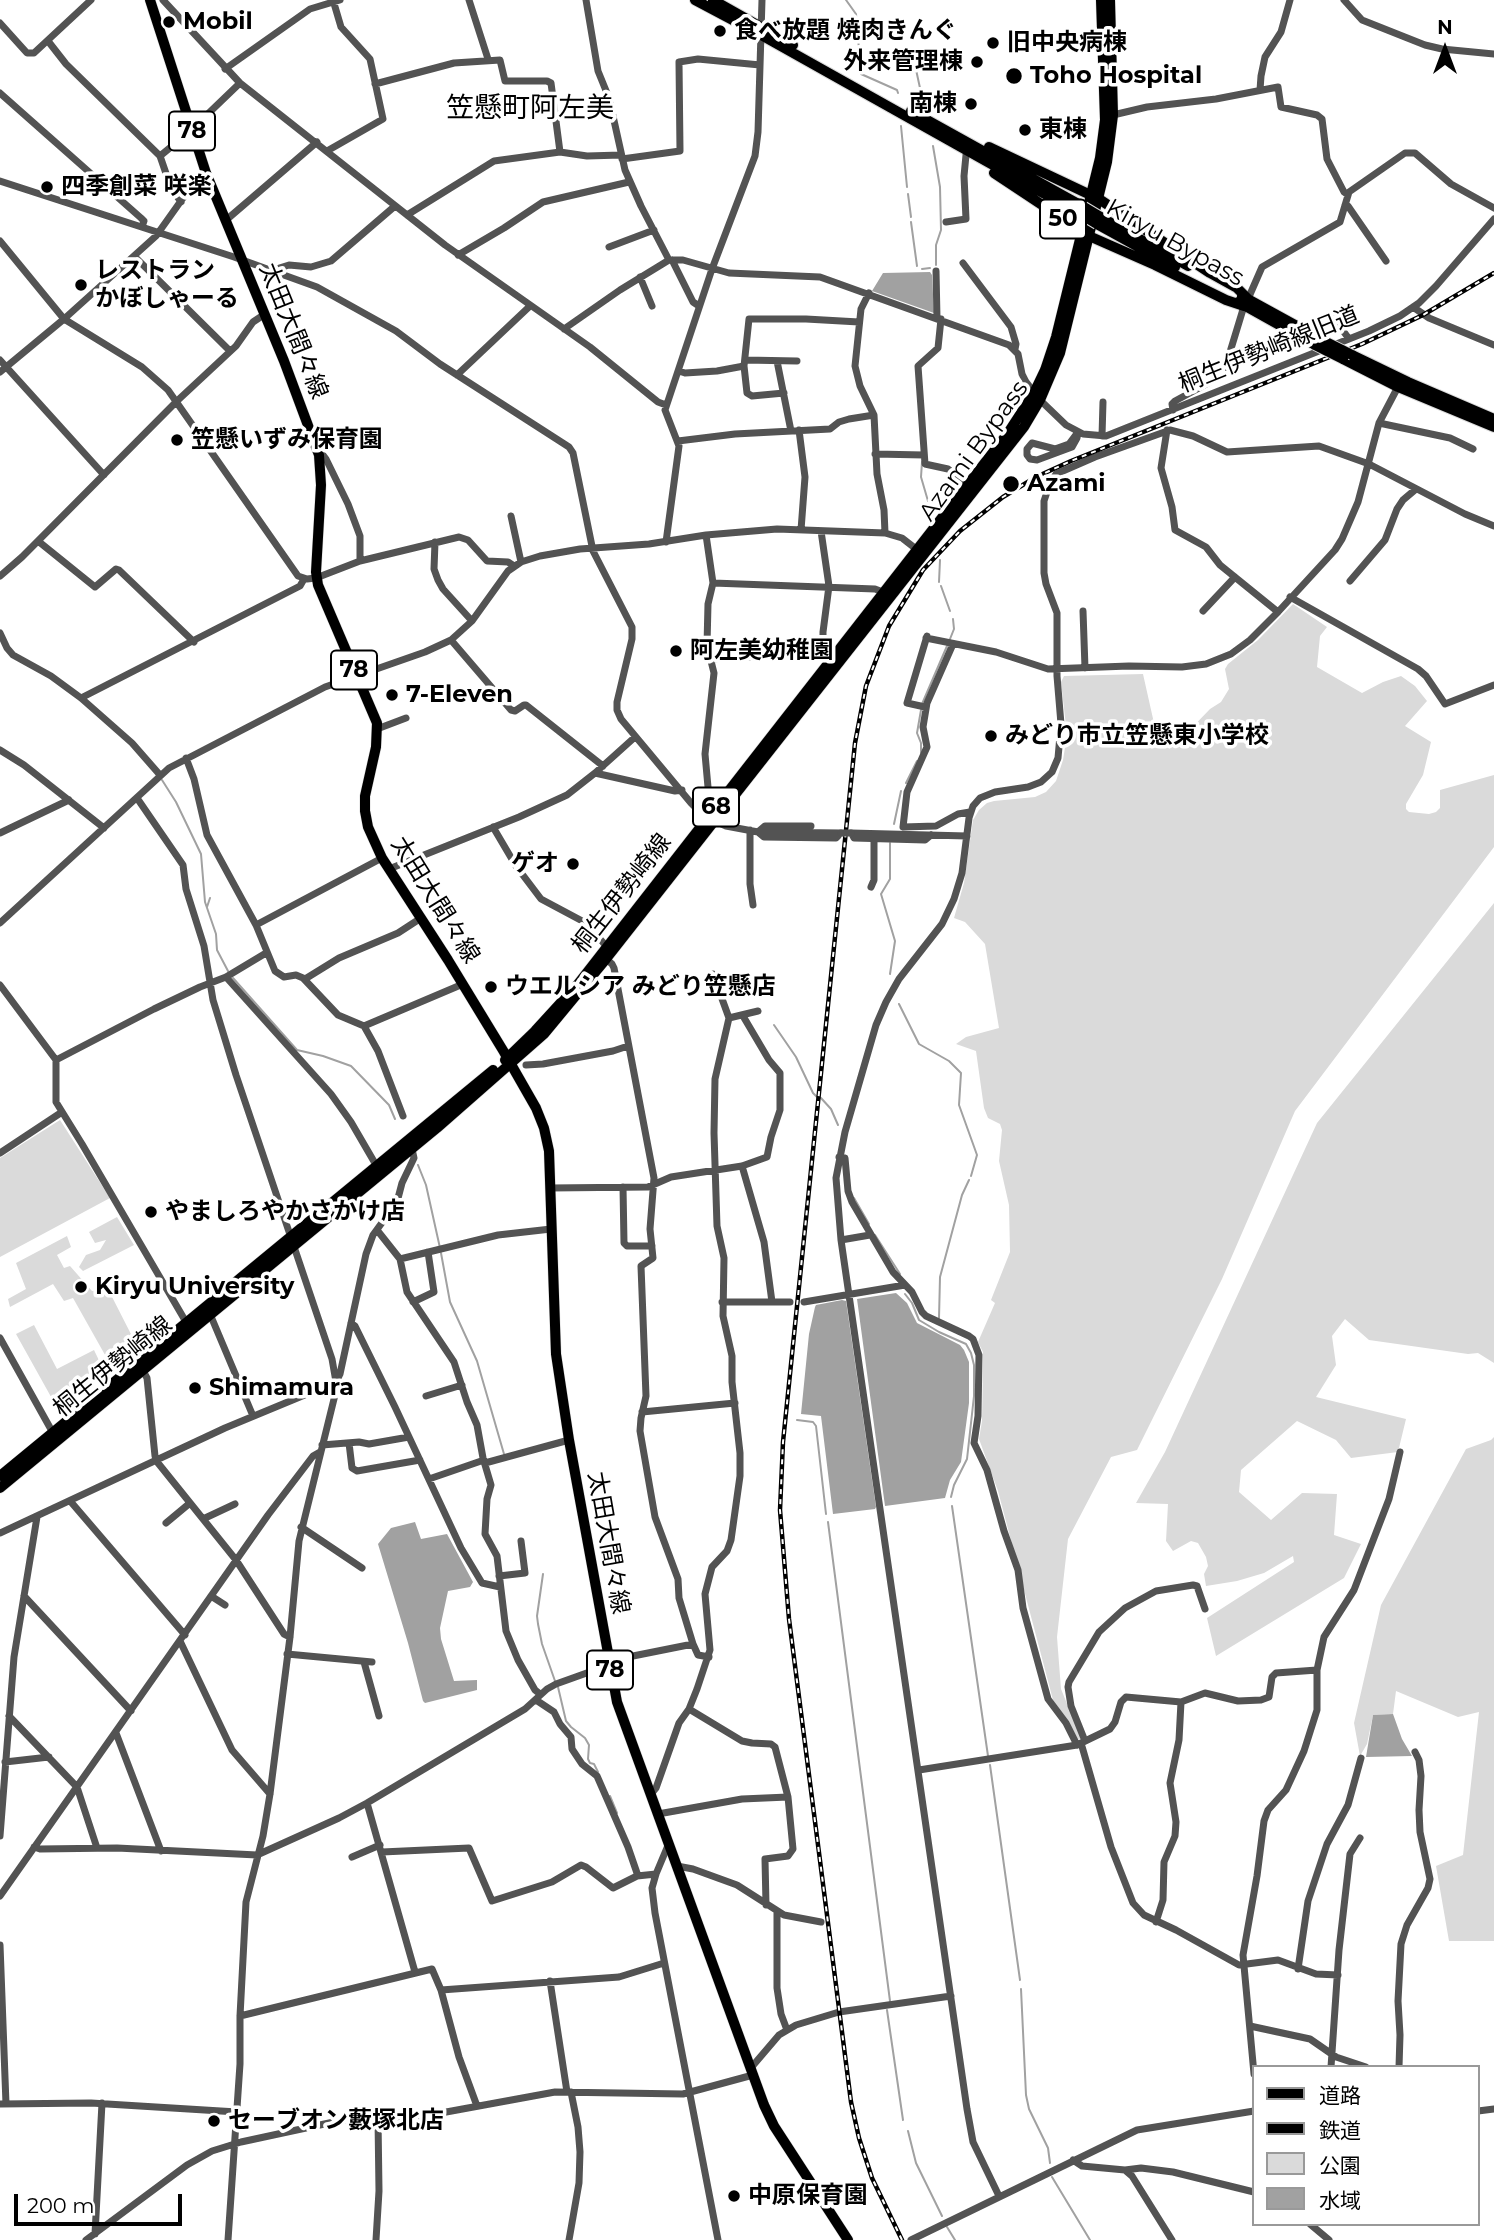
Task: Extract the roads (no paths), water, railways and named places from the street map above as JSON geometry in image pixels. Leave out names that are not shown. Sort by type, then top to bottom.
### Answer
[{"type":"highway","name":"Kiryu Bypass","points":[[695,0],[761,31],[933,122],[1098,220],[1320,343],[1400,384],[1494,427]]},
{"type":"highway","name":"Kiryu Bypass","points":[[713,0],[896,110],[1083,211]]},
{"type":"highway","name":"50","points":[[896,110],[922,130],[966,155],[1086,234],[1226,300],[1246,302]]},
{"type":"highway","name":"50","points":[[933,122],[946,125],[1095,197],[1237,288],[1246,302]]},
{"type":"highway","name":"Kiryu Bypass","points":[[1400,384],[1494,419]]},
{"type":"main road","name":"太田大間々線","points":[[150,0],[206,173],[265,314],[319,455],[321,485],[317,578],[320,593],[376,718],[376,747],[365,796],[368,827],[388,869],[463,984],[536,1108],[544,1128],[549,1151],[556,1354],[608,1663],[617,1702],[751,2072],[774,2126],[848,2240]]},
{"type":"main road","name":"Azami Bypass","points":[[1095,197],[1105,120],[1101,0]]},
{"type":"main road","name":"Azami Bypass","points":[[920,552],[1024,427],[1037,397],[1055,368],[1095,197],[1111,143],[1113,115],[1110,0]]},
{"type":"main road","name":"Azami Bypass","points":[[920,552],[967,484],[1037,397]]},
{"type":"main road","name":"68","points":[[889,592],[920,552]]},
{"type":"main road","name":"桐生伊勢崎線","points":[[0,1476],[210,1314],[376,1165],[544,1034],[606,959],[826,660],[889,592]]},
{"type":"main road","name":"桐生伊勢崎線","points":[[0,1488],[140,1367],[186,1322],[412,1149],[508,1061],[560,1005],[711,819],[889,592]]},
{"type":"street","points":[[0,23],[27,53],[34,53],[91,0]]},
{"type":"street","points":[[163,0],[240,83],[458,255],[603,356],[658,402],[666,405]]},
{"type":"street","points":[[469,0],[488,59]]},
{"type":"street","points":[[586,0],[598,71],[609,98],[629,182],[693,302],[699,306]]},
{"type":"street","points":[[666,542],[678,441],[666,413],[666,405],[712,269],[755,156],[762,0]]},
{"type":"street","points":[[1260,90],[1263,62],[1267,51],[1281,32],[1290,0]]},
{"type":"street","points":[[1344,0],[1366,23],[1425,45],[1494,54]]},
{"type":"street","points":[[225,69],[310,9],[335,1],[341,27],[370,59],[383,119],[327,151]]},
{"type":"street","points":[[48,41],[66,64],[160,156],[171,188],[181,202]]},
{"type":"street","points":[[375,84],[426,69],[488,59],[500,60],[505,81],[551,83],[560,152]]},
{"type":"street","points":[[407,215],[494,161],[560,152],[622,157],[680,151],[679,62],[698,59],[760,65]]},
{"type":"street","points":[[160,156],[240,83]]},
{"type":"street","points":[[1113,115],[1147,107],[1216,99],[1278,87],[1281,107],[1322,119],[1327,159],[1348,195]]},
{"type":"street","points":[[0,93],[142,218],[142,227]]},
{"type":"street","points":[[225,221],[317,142]]},
{"type":"street","points":[[1172,410],[1175,401],[1223,375],[1240,312],[1262,267],[1340,222],[1348,195],[1400,155],[1412,152],[1451,184],[1494,208]]},
{"type":"street","points":[[946,222],[966,219],[966,155]]},
{"type":"street","points":[[3,370],[159,233],[193,185],[206,173]]},
{"type":"street","points":[[0,181],[317,287],[390,327],[457,375],[569,447],[573,453],[593,548],[632,627],[632,639],[617,707],[619,716],[700,812],[726,827],[754,831],[967,836]]},
{"type":"street","points":[[458,255],[544,202],[629,182]]},
{"type":"street","points":[[1345,205],[1387,261]]},
{"type":"street","points":[[272,270],[289,265],[311,267],[331,261],[395,206]]},
{"type":"street","name":"桐生伊勢崎線旧道","points":[[1077,432],[1102,436],[1114,433],[1383,325],[1413,307],[1436,286],[1494,219]]},
{"type":"street","points":[[609,247],[654,230]]},
{"type":"street","points":[[0,241],[64,319],[150,373],[163,385],[177,401],[298,576],[304,579],[317,578],[360,561],[462,537],[487,561],[517,564]]},
{"type":"street","points":[[134,256],[230,351]]},
{"type":"street","points":[[564,329],[640,277],[671,260],[683,260],[729,272],[820,277],[992,337],[1015,349]]},
{"type":"street","points":[[963,262],[1012,327],[1023,378],[1037,397],[1077,432]]},
{"type":"street","points":[[936,271],[938,348],[918,366],[925,464],[948,469],[967,484]]},
{"type":"street","points":[[640,277],[652,306]]},
{"type":"street","points":[[869,293],[861,306],[855,370],[874,415],[875,454],[885,533]]},
{"type":"street","points":[[457,375],[530,306]]},
{"type":"street","points":[[1413,307],[1429,318],[1494,345]]},
{"type":"street","points":[[0,576],[236,346],[253,322],[265,314]]},
{"type":"street","points":[[784,393],[748,396],[744,363],[750,318],[859,322]]},
{"type":"street","points":[[1334,318],[1349,340]]},
{"type":"street","points":[[0,359],[3,370],[104,475]]},
{"type":"street","points":[[679,371],[717,371],[744,363],[797,360]]},
{"type":"street","points":[[777,361],[805,477],[801,530]]},
{"type":"street","points":[[925,707],[907,703],[926,636],[1057,669],[1175,667],[1213,662],[1237,651],[1278,612],[1342,539],[1358,502],[1379,424],[1400,384]]},
{"type":"street","points":[[1102,436],[1103,402]]},
{"type":"street","points":[[678,441],[735,434],[832,428],[849,418],[874,415]]},
{"type":"street","points":[[1379,424],[1450,438],[1473,449]]},
{"type":"street","points":[[1167,430],[1161,471],[1172,507],[1175,530],[1206,547],[1220,565],[1278,612]]},
{"type":"street","points":[[999,2196],[974,2142],[841,1240],[836,1186],[839,1157],[876,1025],[899,979],[932,938],[950,909],[962,873],[970,812],[976,802],[995,792],[1035,785],[1052,772],[1058,758],[1060,739],[1057,613],[1044,573],[1044,501],[1052,479],[1059,472],[1167,430],[1193,436],[1227,452],[1320,446],[1369,464],[1465,514],[1494,526]]},
{"type":"street","points":[[1077,432],[1072,447],[1037,460],[1030,459],[1027,455],[1030,444],[1037,443],[1055,449],[1069,444],[1077,432]]},
{"type":"street","points":[[875,454],[924,455]]},
{"type":"street","points":[[319,455],[327,459],[348,504],[360,536],[360,561]]},
{"type":"street","points":[[1350,581],[1385,540],[1400,503],[1416,489]]},
{"type":"street","points":[[511,516],[518,555],[517,564]]},
{"type":"street","points":[[2,918],[160,775],[186,758],[325,687],[425,652],[451,640],[472,621],[503,576],[517,564],[551,553],[777,529],[885,533],[899,536],[920,552]]},
{"type":"street","points":[[712,660],[784,655],[826,660],[823,632],[829,586],[821,531]]},
{"type":"street","points":[[706,536],[713,583],[708,604],[707,645],[714,673],[705,754],[709,797]]},
{"type":"street","points":[[38,541],[95,587],[116,569],[119,570],[194,642]]},
{"type":"street","points":[[435,542],[434,569],[438,580],[472,621]]},
{"type":"street","points":[[1203,611],[1235,577]]},
{"type":"street","points":[[81,698],[300,586],[304,579]]},
{"type":"street","points":[[713,583],[829,586],[889,592]]},
{"type":"street","points":[[1290,597],[1418,669],[1446,704],[1494,685]]},
{"type":"street","points":[[1083,611],[1085,668]]},
{"type":"street","points":[[0,633],[13,655],[51,676],[81,698],[132,743],[160,775]]},
{"type":"street","points":[[451,640],[511,710],[515,711],[526,705],[603,766]]},
{"type":"street","points":[[953,644],[925,707],[923,727],[927,747],[906,792],[903,827],[936,826],[958,814],[970,812]]},
{"type":"street","points":[[377,729],[406,718]]},
{"type":"street","points":[[388,869],[567,795],[635,737]]},
{"type":"street","points":[[0,750],[24,765],[104,828]]},
{"type":"street","points":[[186,758],[194,779],[207,835],[256,925],[266,953],[278,975],[296,975],[305,979],[338,1015],[364,1026],[378,1051],[404,1116]]},
{"type":"street","points":[[595,773],[675,791],[682,790]]},
{"type":"street","points":[[136,798],[183,865],[186,889],[204,946],[210,983],[236,1075],[332,1359],[336,1382],[301,1527],[270,1794],[246,1902],[237,2112],[228,2240]]},
{"type":"street","points":[[0,833],[69,800]]},
{"type":"street","points":[[754,831],[765,826],[811,826]]},
{"type":"street","points":[[493,827],[516,866],[541,898],[586,923],[607,947]]},
{"type":"street","points":[[753,905],[750,884],[754,831]]},
{"type":"street","points":[[852,835],[854,838],[925,840],[931,835]]},
{"type":"street","points":[[871,887],[874,880],[874,839]]},
{"type":"street","points":[[256,925],[382,858]]},
{"type":"street","points":[[305,979],[339,958],[398,933],[421,918]]},
{"type":"street","points":[[56,1060],[122,1024],[226,977],[266,953]]},
{"type":"street","points":[[606,959],[614,968],[654,1178],[650,1229],[653,1258],[641,1266],[646,1396],[640,1431],[655,1517],[678,1579],[679,1598],[692,1644],[698,1655],[709,1657]]},
{"type":"street","points":[[651,1794],[656,1788],[679,1723],[689,1709],[709,1657],[711,1646],[705,1611],[707,1584],[712,1567],[727,1551],[731,1540],[740,1476],[732,1356],[722,1303],[724,1258],[718,1226],[713,1105],[715,1079],[729,1018],[713,974]]},
{"type":"street","points":[[226,977],[331,1094],[376,1165]]},
{"type":"street","points":[[364,1026],[463,984]]},
{"type":"street","points":[[0,985],[56,1060],[54,1097],[186,1322]]},
{"type":"street","points":[[729,1018],[758,1012]]},
{"type":"street","points":[[550,1188],[653,1185],[671,1177],[742,1166],[767,1157],[781,1106],[780,1073],[769,1060],[743,1016]]},
{"type":"street","points":[[526,1065],[613,1051],[628,1046]]},
{"type":"street","points":[[0,1153],[62,1112]]},
{"type":"street","points":[[0,1533],[253,1416],[336,1382],[366,1254],[377,1230],[397,1202],[402,1183],[415,1158],[412,1149]]},
{"type":"street","points":[[839,1157],[845,1158],[849,1197],[893,1272],[912,1292],[924,1315],[970,1336],[977,1349],[978,1416],[974,1443],[987,1470],[1018,1570],[1023,1608],[1048,1699],[1081,1743]]},
{"type":"street","points":[[742,1166],[764,1242],[772,1302]]},
{"type":"street","points":[[623,1187],[624,1243],[627,1246],[652,1246]]},
{"type":"street","points":[[400,1259],[498,1235],[551,1229]]},
{"type":"street","points":[[377,1230],[400,1259],[406,1290],[449,1353],[477,1425],[491,1485],[487,1499],[485,1534],[496,1552],[509,1641],[538,1697],[554,1712],[569,1734],[572,1749],[582,1764],[597,1776],[638,1876]]},
{"type":"street","points":[[841,1240],[870,1235]]},
{"type":"street","points":[[413,1301],[434,1292],[428,1252]]},
{"type":"street","points":[[804,1302],[905,1285]]},
{"type":"street","points":[[722,1303],[790,1303]]},
{"type":"street","points":[[210,1314],[253,1416]]},
{"type":"street","points":[[351,1323],[355,1326],[461,1548],[480,1581],[485,1586],[500,1587]]},
{"type":"street","points":[[0,1338],[53,1433]]},
{"type":"street","points":[[140,1367],[147,1378],[157,1461],[236,1560],[284,1634],[289,1637]]},
{"type":"street","points":[[426,1396],[462,1385]]},
{"type":"street","points":[[642,1412],[735,1404]]},
{"type":"street","points":[[0,1896],[236,1560],[313,1456],[321,1449],[349,1443],[369,1444],[409,1437]]},
{"type":"street","points":[[429,1479],[569,1440]]},
{"type":"street","points":[[349,1443],[352,1468],[357,1471],[419,1460]]},
{"type":"street","points":[[1253,2065],[1243,1966],[1264,1821],[1268,1810],[1286,1790],[1296,1773],[1317,1710],[1317,1670],[1324,1637],[1354,1590],[1390,1499],[1400,1452]]},
{"type":"street","points":[[71,1502],[182,1638],[232,1750],[270,1794]]},
{"type":"street","points":[[166,1523],[190,1503]]},
{"type":"street","points":[[203,1519],[235,1504]]},
{"type":"street","points":[[0,1836],[14,1657],[37,1517]]},
{"type":"street","points":[[301,1527],[362,1568]]},
{"type":"street","points":[[499,1576],[525,1573],[521,1541]]},
{"type":"street","points":[[1205,1609],[1197,1586],[1156,1591],[1125,1608],[1099,1632],[1069,1682],[1071,1706],[1111,1847],[1133,1903],[1144,1916],[1243,1966],[1278,1960],[1316,1974],[1338,1975]]},
{"type":"street","points":[[24,1596],[131,1711]]},
{"type":"street","points":[[211,1597],[225,1605]]},
{"type":"street","points":[[34,1847],[257,1855],[367,1803],[515,1715],[556,1684],[608,1663],[692,1644]]},
{"type":"street","points":[[288,1654],[368,1662],[379,1716]]},
{"type":"street","points":[[919,1770],[1081,1743],[1110,1729],[1121,1702],[1126,1697],[1181,1702],[1205,1692],[1238,1701],[1267,1699],[1272,1677],[1276,1673],[1317,1670]]},
{"type":"street","points":[[1156,1922],[1163,1900],[1164,1862],[1175,1836],[1176,1822],[1170,1783],[1179,1740],[1181,1702]]},
{"type":"street","points":[[689,1709],[742,1741],[774,1745],[788,1797],[792,1853],[788,1856],[765,1858],[768,1897],[766,1905]]},
{"type":"street","points":[[9,1716],[77,1787],[97,1848]]},
{"type":"street","points":[[116,1732],[161,1851]]},
{"type":"street","points":[[1399,2065],[1401,1944],[1406,1925],[1428,1888],[1430,1879],[1420,1832],[1421,1776],[1415,1752]]},
{"type":"street","points":[[5,1762],[49,1757]]},
{"type":"street","points":[[1298,1969],[1308,1901],[1327,1844],[1348,1805],[1362,1758]]},
{"type":"street","points":[[658,1814],[747,1798],[788,1797]]},
{"type":"street","points":[[367,1803],[415,1972]]},
{"type":"street","points":[[1331,2065],[1350,1854],[1360,1838]]},
{"type":"street","points":[[669,1843],[652,1888],[688,2093],[718,2240]]},
{"type":"street","points":[[352,1857],[381,1848],[469,1848],[492,1900],[552,1882],[581,1865],[613,1888],[638,1876],[656,1874]]},
{"type":"street","points":[[677,1867],[685,1867],[727,1881],[778,1912],[794,1918],[821,1922]]},
{"type":"street","points":[[778,1912],[779,1947],[776,1975],[780,2014],[787,2030]]},
{"type":"street","points":[[0,1945],[3,2104],[102,2103],[237,2112]]},
{"type":"street","points":[[441,1990],[619,1977],[664,1963]]},
{"type":"street","points":[[240,2016],[415,1972],[434,1971],[459,2057],[477,2106]]},
{"type":"street","points":[[550,1981],[569,2092],[578,2127],[580,2152],[579,2183],[569,2240]]},
{"type":"street","points":[[86,2240],[187,2165],[212,2151],[235,2144],[334,2122],[419,2117],[555,2092],[688,2093],[751,2072],[773,2041],[787,2030],[839,2012],[951,1996]]},
{"type":"street","points":[[1250,2026],[1310,2039],[1332,2054],[1358,2065]]},
{"type":"street","points":[[95,2234],[102,2103]]},
{"type":"street","points":[[911,2240],[1138,2130],[1252,2111]]},
{"type":"street","points":[[376,2240],[379,2200],[378,2119]]},
{"type":"street","points":[[1073,2160],[1082,2165],[1172,2172],[1252,2192]]},
{"type":"street","points":[[1125,2170],[1132,2176],[1172,2240]]},
{"type":"street","points":[[1312,2226],[1329,2240]]},
{"type":"water","points":[[930,272],[934,313],[872,291],[883,273]]},
{"type":"water","points":[[896,1293],[907,1303],[917,1323],[960,1345],[964,1350],[969,1362],[969,1403],[961,1462],[950,1480],[945,1498],[885,1506],[857,1299]]},
{"type":"water","points":[[846,1301],[876,1507],[833,1514],[821,1416],[801,1414],[809,1334],[815,1307]]},
{"type":"water","points":[[415,1522],[421,1539],[447,1534],[473,1582],[470,1587],[448,1591],[440,1628],[454,1681],[477,1680],[477,1690],[425,1703],[378,1544],[391,1528]]},
{"type":"water","points":[[1393,1714],[1402,1739],[1412,1756],[1366,1757],[1373,1715]]},
{"type":"waterway","points":[[846,0],[856,14],[861,74],[897,90],[898,93]]},
{"type":"waterway","points":[[915,65],[920,88],[932,113]]},
{"type":"waterway","points":[[901,126],[907,187]]},
{"type":"waterway","points":[[933,146],[940,187],[941,230],[936,245],[936,265]]},
{"type":"waterway","points":[[908,194],[911,217]]},
{"type":"waterway","points":[[911,222],[917,266]]},
{"type":"waterway","points":[[922,269],[930,268]]},
{"type":"waterway","points":[[922,462],[921,477],[928,501]]},
{"type":"waterway","points":[[929,506],[930,511]]},
{"type":"waterway","points":[[939,582],[940,560]]},
{"type":"waterway","points":[[941,586],[950,611]]},
{"type":"waterway","points":[[950,639],[954,629],[953,619]]},
{"type":"waterway","points":[[922,704],[947,646]]},
{"type":"waterway","points":[[921,710],[917,733],[921,753]]},
{"type":"waterway","points":[[906,783],[917,761]]},
{"type":"waterway","points":[[162,780],[176,802],[201,854],[205,902],[216,934],[217,950],[228,971]]},
{"type":"waterway","points":[[894,824],[901,791]]},
{"type":"waterway","points":[[890,843],[890,879],[881,894],[895,941],[890,974]]},
{"type":"waterway","points":[[207,907],[210,898]]},
{"type":"waterway","points":[[233,978],[297,1050],[351,1066],[389,1105],[395,1119]]},
{"type":"waterway","points":[[899,1004],[919,1044],[949,1061],[961,1073],[959,1105],[977,1155],[971,1176]]},
{"type":"waterway","points":[[774,1025],[796,1057],[817,1097]]},
{"type":"waterway","points":[[821,1098],[831,1109],[838,1125]]},
{"type":"waterway","points":[[418,1165],[426,1185],[440,1248]]},
{"type":"waterway","points":[[939,1318],[940,1277],[962,1195],[969,1180]]},
{"type":"waterway","points":[[854,1198],[869,1224]]},
{"type":"waterway","points":[[875,1235],[900,1274]]},
{"type":"waterway","points":[[441,1253],[450,1302],[477,1361],[504,1454]]},
{"type":"waterway","points":[[905,1294],[919,1320],[966,1344],[974,1365],[974,1396],[967,1459],[951,1497]]},
{"type":"waterway","points":[[797,1420],[813,1422],[816,1426],[826,1514]]},
{"type":"waterway","points":[[952,1506],[988,1756]]},
{"type":"waterway","points":[[828,1522],[890,2001]]},
{"type":"waterway","points":[[543,1574],[537,1616],[542,1644],[555,1681]]},
{"type":"waterway","points":[[558,1687],[566,1721],[585,1738],[589,1745],[588,1759],[598,1772]]},
{"type":"waterway","points":[[990,1765],[1020,1980]]},
{"type":"waterway","points":[[610,1796],[617,1813]]},
{"type":"waterway","points":[[1021,1989],[1026,2095],[1029,2109],[1048,2148],[1050,2163]]},
{"type":"waterway","points":[[887,2010],[903,2120]]},
{"type":"waterway","points":[[908,2131],[916,2163],[942,2216]]},
{"type":"waterway","points":[[1052,2177],[1090,2240]]},
{"type":"waterway","points":[[947,2227],[955,2240]]},
{"type":"railway","points":[[902,2240],[872,2178],[851,2102],[789,1619],[780,1510],[783,1442],[855,743],[866,686],[889,626],[923,570],[960,531],[1003,497],[1036,477],[1071,461],[1362,344],[1423,315],[1494,273]]},
{"type":"place","name":"Mobil","points":[[169,22]]},
{"type":"place","name":"食べ放題 焼肉きんぐ","points":[[720,31]]},
{"type":"place","name":"旧中央病棟","points":[[993,43]]},
{"type":"place","name":"外来管理棟","points":[[977,62]]},
{"type":"place","name":"Toho Hospital","points":[[1014,76]]},
{"type":"place","name":"南棟","points":[[971,104]]},
{"type":"place","name":"東棟","points":[[1025,130]]},
{"type":"place","name":"四季創菜 咲楽","points":[[47,187]]},
{"type":"place","name":"レストラン かぼしゃーる","points":[[81,285]]},
{"type":"place","name":"笠懸いずみ保育園","points":[[177,440]]},
{"type":"place","name":"Azami","points":[[1011,484]]},
{"type":"place","name":"阿左美幼稚園","points":[[676,651]]},
{"type":"place","name":"7-Eleven","points":[[392,695]]},
{"type":"place","name":"みどり市立笠懸東小学校","points":[[991,736]]},
{"type":"place","name":"ゲオ","points":[[573,864]]},
{"type":"place","name":"ウエルシア みどり笠懸店","points":[[491,987]]},
{"type":"place","name":"やましろやかさかけ店","points":[[151,1212]]},
{"type":"place","name":"Kiryu University","points":[[81,1287]]},
{"type":"place","name":"Shimamura","points":[[195,1388]]},
{"type":"place","name":"セーブオン藪塚北店","points":[[214,2121]]},
{"type":"place","name":"中原保育園","points":[[734,2196]]},
{"type":"district","name":"笠懸町阿左美","points":[[530,109]]}]
